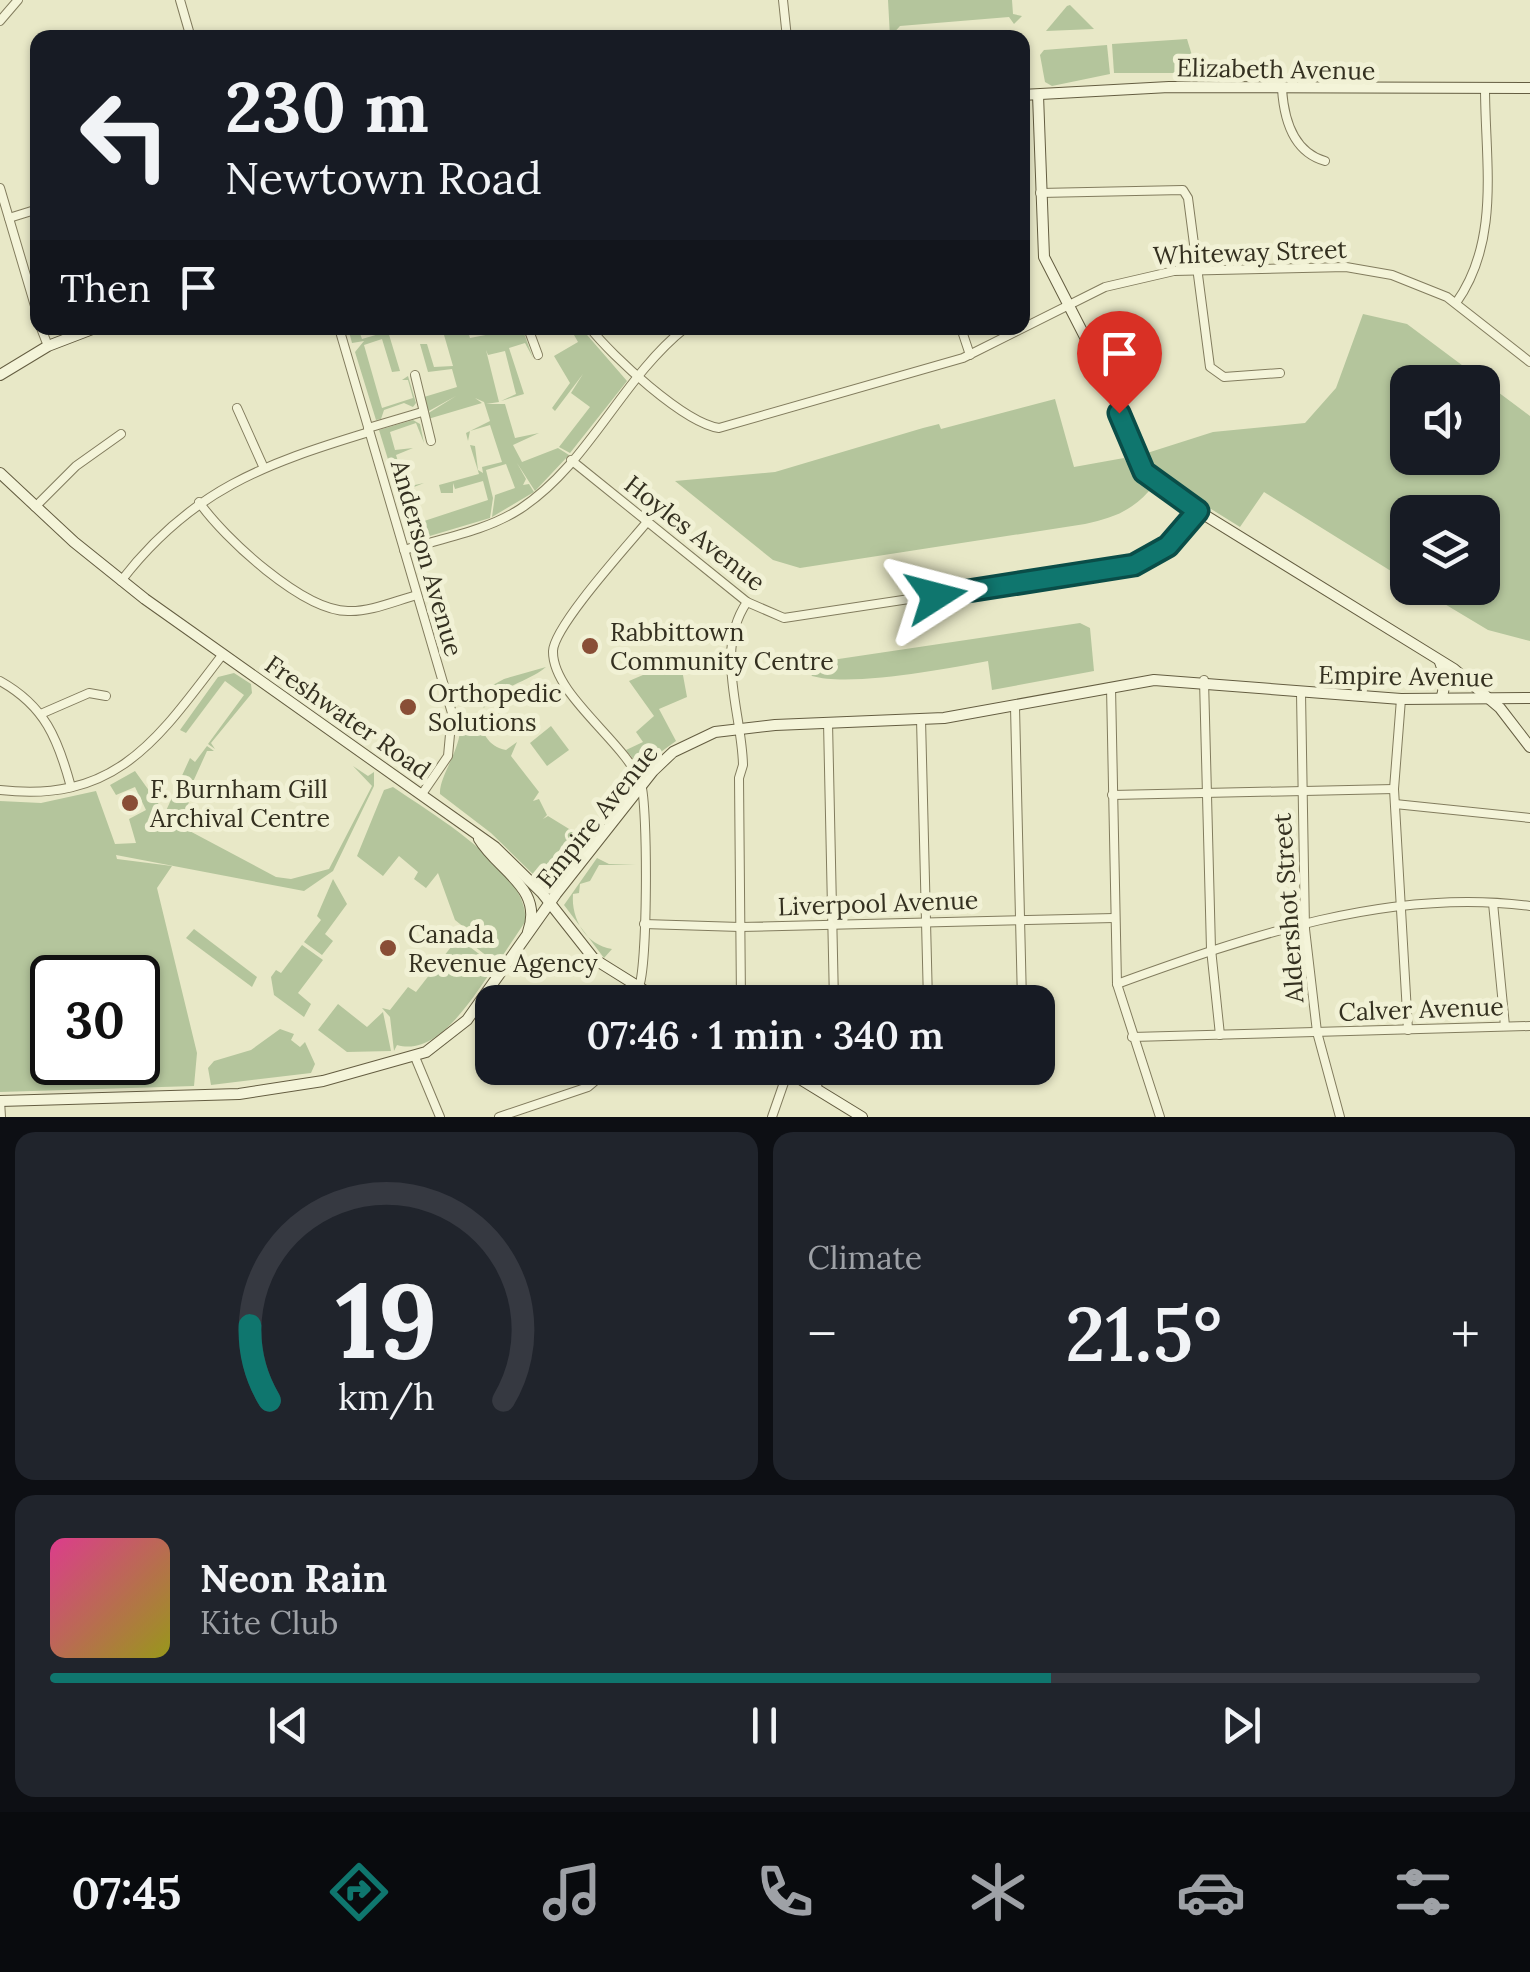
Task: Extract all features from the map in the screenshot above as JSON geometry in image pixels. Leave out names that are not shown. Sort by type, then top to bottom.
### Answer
[{"type":"main road","name":"Elizabeth Avenue","points":[[1030,95],[1169,87],[1530,88]]},
{"type":"main road","points":[[1038,95],[1041,248],[1108,382],[1140,466],[1159,486],[1436,658],[1490,698],[1530,747]]},
{"type":"main road","points":[[0,375],[48,346],[77,335]]},
{"type":"main road","name":"Freshwater Road","points":[[0,473],[122,581],[509,860],[594,959],[632,985]]},
{"type":"main road","points":[[1436,658],[1446,674],[1442,696]]},
{"type":"main road","name":"Empire Avenue","points":[[0,1101],[239,1094],[323,1081],[415,1056],[437,1046],[467,1020],[642,785],[684,746],[740,728],[921,719],[1154,680],[1204,680],[1301,693],[1400,700],[1442,696],[1530,698]]},
{"type":"main road","points":[[476,835],[526,891],[532,913],[526,938]]},
{"type":"main road","points":[[813,1085],[862,1117]]},
{"type":"street","points":[[0,21],[18,0]]},
{"type":"street","points":[[180,0],[189,30]]},
{"type":"street","points":[[783,0],[786,30]]},
{"type":"street","points":[[1282,88],[1292,132],[1308,154],[1326,161]]},
{"type":"street","points":[[1456,303],[1477,266],[1486,234],[1485,88]]},
{"type":"street","points":[[0,188],[30,289]]},
{"type":"street","points":[[1040,194],[1183,190],[1188,198],[1210,368],[1224,377],[1280,373]]},
{"type":"street","points":[[9,218],[30,211]]},
{"type":"street","name":"Whiteway Street","points":[[1030,324],[1135,278],[1197,272],[1370,270],[1419,284],[1456,303],[1530,362]]},
{"type":"street","points":[[44,335],[48,346]]},
{"type":"street","name":"Anderson Avenue","points":[[341,335],[449,702],[453,730],[448,756],[422,794]]},
{"type":"street","points":[[530,335],[538,355]]},
{"type":"street","name":"Whiteway Street","points":[[597,335],[638,374],[698,421],[720,428],[970,355],[1009,335]]},
{"type":"street","points":[[404,550],[500,520],[537,496],[571,460],[638,374],[678,335]]},
{"type":"street","points":[[963,335],[970,355]]},
{"type":"street","points":[[415,375],[430,441]]},
{"type":"street","points":[[236,408],[263,466]]},
{"type":"street","points":[[122,581],[199,502],[263,466],[422,412]]},
{"type":"street","points":[[35,506],[86,458],[121,434]]},
{"type":"street","name":"Hoyles Avenue","points":[[571,460],[747,602],[780,617],[794,618],[1128,566],[1164,548],[1198,511]]},
{"type":"street","points":[[199,502],[236,545],[316,603],[336,610],[358,611],[416,595]]},
{"type":"street","points":[[640,985],[644,924],[642,785],[560,675],[553,650],[561,630],[647,522]]},
{"type":"street","points":[[741,985],[739,778],[744,765],[732,648],[736,620],[747,602]]},
{"type":"street","points":[[0,790],[71,787],[105,777],[142,753],[223,654]]},
{"type":"street","points":[[1204,680],[1211,949],[1220,1035]]},
{"type":"street","points":[[0,681],[43,713],[55,733],[71,787]]},
{"type":"street","points":[[1110,687],[1117,984],[1160,1117]]},
{"type":"street","points":[[43,713],[89,693],[106,696]]},
{"type":"street","name":"Aldershot Street","points":[[1301,693],[1304,921],[1318,1032],[1340,1117]]},
{"type":"street","points":[[1400,700],[1394,804],[1408,1030]]},
{"type":"street","points":[[1015,706],[1022,985]]},
{"type":"street","points":[[921,719],[927,985]]},
{"type":"street","points":[[828,722],[834,985]]},
{"type":"street","points":[[1112,795],[1394,790]]},
{"type":"street","points":[[1394,804],[1530,818]]},
{"type":"street","points":[[1117,984],[1211,949],[1304,921],[1400,909],[1493,903],[1530,906]]},
{"type":"street","points":[[1493,903],[1504,1026]]},
{"type":"street","name":"Liverpool Avenue","points":[[644,924],[740,927],[1114,918]]},
{"type":"street","name":"Calver Avenue","points":[[1132,1037],[1530,1026]]},
{"type":"street","points":[[415,1056],[440,1117]]},
{"type":"street","points":[[499,1117],[590,1085]]},
{"type":"street","points":[[772,1117],[781,1085]]},
{"type":"street","points":[[0,1101],[1,1117]]},
{"type":"green space","points":[[888,0],[1012,0],[1013,14],[1022,16],[1014,24],[1009,17],[890,30]]},
{"type":"green space","points":[[1070,5],[1094,29],[1046,31]]},
{"type":"green space","points":[[1187,39],[1194,62],[1188,73],[1114,73],[1112,44]]},
{"type":"green space","points":[[1107,45],[1110,74],[1052,86],[1045,82],[1040,55],[1044,50]]},
{"type":"green space","points":[[1363,314],[1407,324],[1462,365],[1390,365],[1390,475],[1500,475],[1500,394],[1530,416],[1530,641],[1488,630],[1446,605],[1500,605],[1500,495],[1390,495],[1390,570],[1264,492],[1240,527],[1171,484],[1144,454],[1213,432],[1305,423],[1336,388]]},
{"type":"green space","points":[[350,335],[361,335],[362,339],[389,335],[400,371],[392,372],[382,339],[364,345],[382,408],[413,398],[408,380],[402,380],[408,376],[416,403],[413,407],[404,403],[384,410],[381,419],[376,420],[355,352],[364,341],[352,343]]},
{"type":"green space","points":[[444,335],[525,335],[533,358],[525,343],[509,348],[524,394],[501,401],[516,394],[505,351],[488,355],[486,350],[499,402],[486,404],[505,404],[515,438],[539,433],[513,445],[522,462],[558,448],[569,455],[535,491],[517,463],[526,479],[523,485],[529,484],[534,492],[492,517],[495,495],[515,488],[506,464],[486,470],[493,498],[490,518],[413,541],[379,430],[413,420],[420,424],[424,443],[416,423],[390,432],[395,450],[413,448],[396,455],[406,487],[424,483],[404,491],[415,524],[488,500],[483,481],[455,489],[453,483],[453,493],[441,493],[439,485],[479,474],[470,445],[475,446],[478,470],[483,473],[482,467],[502,462],[490,425],[470,431],[490,421],[484,402],[475,398],[482,403],[428,419],[427,414],[456,396],[427,412],[424,397],[457,387],[452,369],[428,372],[420,344],[427,344],[434,367],[453,366]]},
{"type":"green space","points":[[574,335],[587,335],[627,381],[570,453],[559,447],[590,407],[571,393],[583,374],[555,411],[552,408],[570,383],[554,356],[578,342]]},
{"type":"green space","points":[[1055,399],[1074,467],[1124,458],[1139,484],[1149,491],[1128,509],[1085,524],[800,568],[773,560],[675,481],[775,472],[923,428],[939,424],[941,429]]},
{"type":"green space","points":[[1080,623],[1090,628],[1094,671],[992,690],[988,661],[898,676],[850,679],[812,676],[805,664]]},
{"type":"green space","points":[[680,659],[687,697],[659,709],[676,741],[640,767],[626,750],[643,742],[636,732],[654,716],[629,681]]},
{"type":"green space","points":[[546,667],[496,695],[484,708],[476,697],[458,704],[504,679]]},
{"type":"green space","points":[[234,673],[251,684],[252,693],[211,743],[215,749],[208,744],[244,695],[225,681],[186,733],[180,730],[218,677]]},
{"type":"green space","points":[[479,716],[484,733],[494,746],[506,750],[517,742],[511,756],[539,792],[533,801],[539,799],[547,815],[543,819],[548,816],[574,832],[584,826],[591,835],[550,881],[540,881],[491,833],[440,794],[460,731]]},
{"type":"green space","points":[[551,726],[569,750],[547,766],[530,743]]},
{"type":"green space","points":[[207,746],[214,751],[207,751],[192,784],[184,828],[276,877],[291,879],[329,869],[372,786],[353,766],[368,776],[374,772],[374,786],[333,871],[304,891],[116,855],[117,859],[172,866],[157,888],[197,1053],[194,1086],[0,1092],[0,801],[41,803],[96,791],[115,844],[136,843],[129,819],[146,810],[135,787],[116,795],[110,785],[135,771],[165,813],[190,758],[195,762]]},
{"type":"green space","points":[[393,787],[476,846],[512,883],[523,903],[525,922],[497,964],[460,935],[465,928],[455,920],[438,873],[426,888],[414,879],[418,872],[399,856],[383,876],[357,856],[384,790]]},
{"type":"green space","points":[[597,858],[609,864],[636,865],[599,865],[590,881],[580,884],[579,893],[573,894],[573,903],[581,927],[564,905]]},
{"type":"green space","points":[[333,879],[347,904],[325,934],[333,941],[322,955],[304,942],[321,920],[317,916]]},
{"type":"green space","points":[[194,929],[257,977],[252,987],[186,938]]},
{"type":"green space","points":[[588,936],[603,947],[612,949],[604,958]]},
{"type":"green space","points":[[458,938],[495,966],[481,985],[475,985],[475,994],[465,1008],[440,1033],[427,1042],[397,1045],[394,1051],[390,1017],[382,1008],[390,1010],[408,987],[416,992]]},
{"type":"green space","points":[[302,945],[323,960],[298,993],[311,1004],[304,1017],[274,995],[271,977],[276,970],[281,973]]},
{"type":"green space","points":[[338,1004],[367,1027],[383,1012],[391,1051],[347,1052],[318,1030]]},
{"type":"green space","points":[[280,1029],[294,1034],[291,1040],[300,1047],[305,1042],[315,1064],[311,1073],[211,1085],[208,1068],[214,1061],[251,1050]]},
{"type":"place","name":"Rabbittown Community Centre","points":[[590,646]]},
{"type":"place","name":"Orthopedic Solutions","points":[[408,707]]},
{"type":"place","name":"F. Burnham Gill Archival Centre","points":[[130,803]]},
{"type":"place","name":"Canada Revenue Agency","points":[[388,948]]},
{"type":"route","points":[[936,596],[1134,565],[1170,543],[1198,511],[1144,472],[1119,413]]}]
